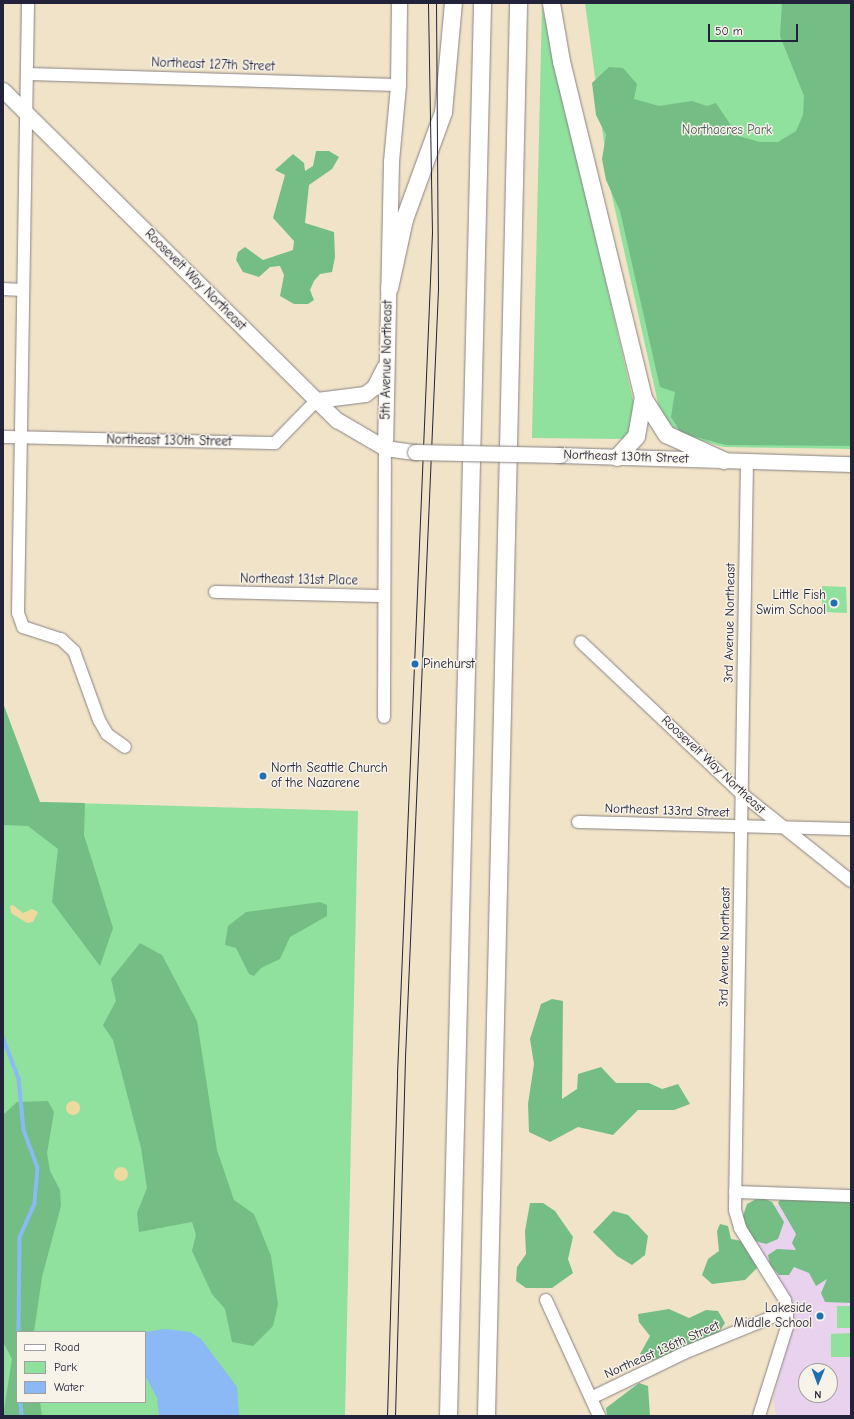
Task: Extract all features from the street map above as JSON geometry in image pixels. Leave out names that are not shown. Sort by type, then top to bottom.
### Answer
[{"type":"highway","points":[[389,288],[404,219],[443,112],[453,3]]},
{"type":"highway","points":[[448,1416],[482,3]]},
{"type":"highway","points":[[486,1416],[518,3]]},
{"type":"highway","points":[[551,3],[561,61],[643,398],[666,434],[723,460]]},
{"type":"highway","points":[[617,457],[636,436],[643,398]]},
{"type":"main road","name":"5th Avenue Northeast","points":[[385,448],[391,161],[398,85],[399,3]]},
{"type":"main road","name":"Roosevelt Way Northeast","points":[[3,90],[343,424],[385,448],[408,452]]},
{"type":"main road","points":[[317,400],[365,394],[383,373],[387,355]]},
{"type":"main road","name":"Northeast 130th Street","points":[[408,452],[851,464]]},
{"type":"street","points":[[28,3],[18,588],[23,627],[54,636],[70,646],[99,720],[107,734],[125,747]]},
{"type":"street","name":"Northeast 127th Street","points":[[27,74],[398,85]]},
{"type":"street","points":[[3,289],[22,290]]},
{"type":"street","name":"Northeast 130th Street","points":[[3,437],[275,443],[317,400]]},
{"type":"street","name":"5th Avenue Northeast","points":[[384,717],[382,596],[385,448]]},
{"type":"street","name":"3rd Avenue Northeast","points":[[747,461],[735,1192],[740,1228],[784,1300],[787,1311],[787,1327],[759,1416]]},
{"type":"street","name":"Northeast 131st Place","points":[[216,592],[382,596]]},
{"type":"street","name":"Roosevelt Way Northeast","points":[[581,642],[742,794],[782,828],[851,881]]},
{"type":"street","name":"Northeast 133rd Street","points":[[578,822],[742,828],[851,829]]},
{"type":"street","points":[[735,1192],[851,1196]]},
{"type":"street","points":[[546,1300],[593,1397],[599,1416]]},
{"type":"street","name":"Northeast 136th Street","points":[[593,1397],[787,1311]]},
{"type":"shaded area","name":"Lakeside Middle School","points":[[751,1204],[851,1209],[851,1416],[776,1416],[773,1399],[791,1332],[788,1299],[754,1241]]},
{"type":"green space","name":"Northacres Park","points":[[585,3],[851,3],[851,449],[724,447],[680,435],[660,412],[610,187]]},
{"type":"green space","name":"Northacres Park","points":[[782,3],[851,3],[851,446],[726,445],[681,433],[671,417],[675,392],[660,387],[620,211],[606,180],[602,159],[606,135],[596,115],[592,83],[609,67],[623,68],[637,84],[634,99],[659,106],[692,101],[707,106],[716,103],[738,136],[760,142],[778,142],[796,131],[803,115],[804,96],[780,36]]},
{"type":"green space","points":[[542,6],[635,409],[634,426],[625,439],[532,438]]},
{"type":"green space","points":[[316,151],[329,151],[339,157],[332,169],[309,185],[305,223],[334,232],[335,257],[332,272],[320,274],[314,281],[310,290],[314,300],[308,304],[294,304],[280,296],[284,275],[280,266],[270,267],[259,277],[243,272],[236,260],[238,252],[245,247],[263,260],[293,250],[294,241],[273,218],[285,175],[275,170],[293,154],[304,163],[305,171],[313,166]]},
{"type":"green space","name":"Little Fish Swim School","points":[[822,586],[846,587],[847,613],[822,612]]},
{"type":"green space","points":[[3,703],[40,802],[85,803],[84,835],[113,928],[100,966],[52,902],[58,849],[28,826],[3,825]]},
{"type":"green space","points":[[3,801],[358,811],[345,1416],[3,1416]]},
{"type":"green space","points":[[320,902],[327,905],[327,916],[290,937],[280,959],[261,968],[254,976],[249,974],[236,948],[225,945],[228,926],[246,912]]},
{"type":"green space","points":[[140,943],[162,955],[197,1021],[217,1150],[234,1200],[254,1214],[271,1256],[278,1304],[273,1326],[253,1346],[232,1342],[225,1309],[212,1294],[192,1251],[196,1235],[192,1222],[139,1232],[137,1213],[147,1188],[141,1148],[113,1040],[103,1025],[116,1001],[111,979]]},
{"type":"green space","points":[[552,999],[563,1001],[562,1099],[577,1089],[578,1074],[601,1067],[616,1083],[649,1083],[662,1089],[678,1084],[690,1104],[674,1110],[638,1110],[613,1135],[578,1127],[550,1142],[529,1132],[528,1104],[534,1064],[530,1039],[541,1004]]},
{"type":"green space","points":[[48,1101],[54,1112],[47,1153],[50,1171],[60,1190],[61,1206],[42,1277],[34,1331],[16,1331],[16,1403],[40,1403],[42,1416],[3,1416],[12,1359],[3,1342],[3,1115],[17,1102]]},
{"type":"green space","points":[[782,1196],[851,1200],[851,1303],[825,1302],[821,1293],[827,1279],[816,1286],[809,1273],[794,1267],[789,1275],[779,1275],[770,1265],[768,1255],[777,1249],[796,1250],[792,1243],[796,1234],[778,1203]]},
{"type":"green space","points":[[760,1197],[772,1202],[784,1222],[778,1239],[766,1244],[752,1240],[742,1219],[747,1204]]},
{"type":"green space","points":[[530,1203],[543,1203],[555,1211],[573,1237],[568,1259],[573,1273],[552,1288],[526,1288],[516,1281],[517,1267],[526,1254],[525,1231]]},
{"type":"green space","points":[[613,1211],[628,1215],[648,1236],[645,1255],[632,1265],[617,1256],[593,1232]]},
{"type":"green space","points":[[720,1224],[728,1226],[731,1239],[742,1241],[753,1252],[757,1268],[745,1280],[712,1284],[702,1275],[708,1259],[719,1251],[717,1231]]},
{"type":"green space","points":[[837,1306],[851,1306],[851,1328],[837,1328]]},
{"type":"green space","points":[[669,1309],[689,1318],[706,1310],[718,1311],[725,1323],[716,1337],[651,1361],[640,1354],[650,1336],[639,1322],[638,1314]]},
{"type":"green space","points":[[851,1333],[851,1357],[831,1357],[831,1334]]},
{"type":"green space","points":[[639,1383],[648,1386],[650,1416],[607,1416],[606,1408]]},
{"type":"sand","points":[[13,905],[23,913],[32,909],[38,912],[33,922],[27,923],[11,913],[10,906]]},
{"type":"sand","points":[[70,1101],[76,1101],[80,1105],[80,1111],[76,1115],[70,1115],[66,1111],[66,1105]]},
{"type":"sand","points":[[118,1167],[124,1167],[128,1171],[128,1177],[124,1181],[118,1181],[114,1177],[114,1171]]},
{"type":"water","points":[[165,1329],[190,1332],[201,1339],[237,1387],[239,1416],[159,1416],[157,1398],[146,1377],[146,1332]]},
{"type":"waterway","points":[[3,1037],[19,1079],[24,1130],[38,1168],[35,1204],[20,1237],[19,1331]]},
{"type":"waterway","points":[[21,1403],[22,1416]]},
{"type":"tram line","points":[[387,1416],[397,1074],[432,233],[428,3]]},
{"type":"tram line","points":[[395,1416],[405,1057],[438,289],[436,3]]},
{"type":"place","name":"Little Fish Swim School","points":[[834,603]]},
{"type":"place","name":"Pinehurst","points":[[415,664]]},
{"type":"place","name":"North Seattle Church of the Nazarene","points":[[263,776]]},
{"type":"place","name":"Lakeside Middle School","points":[[820,1316]]}]
